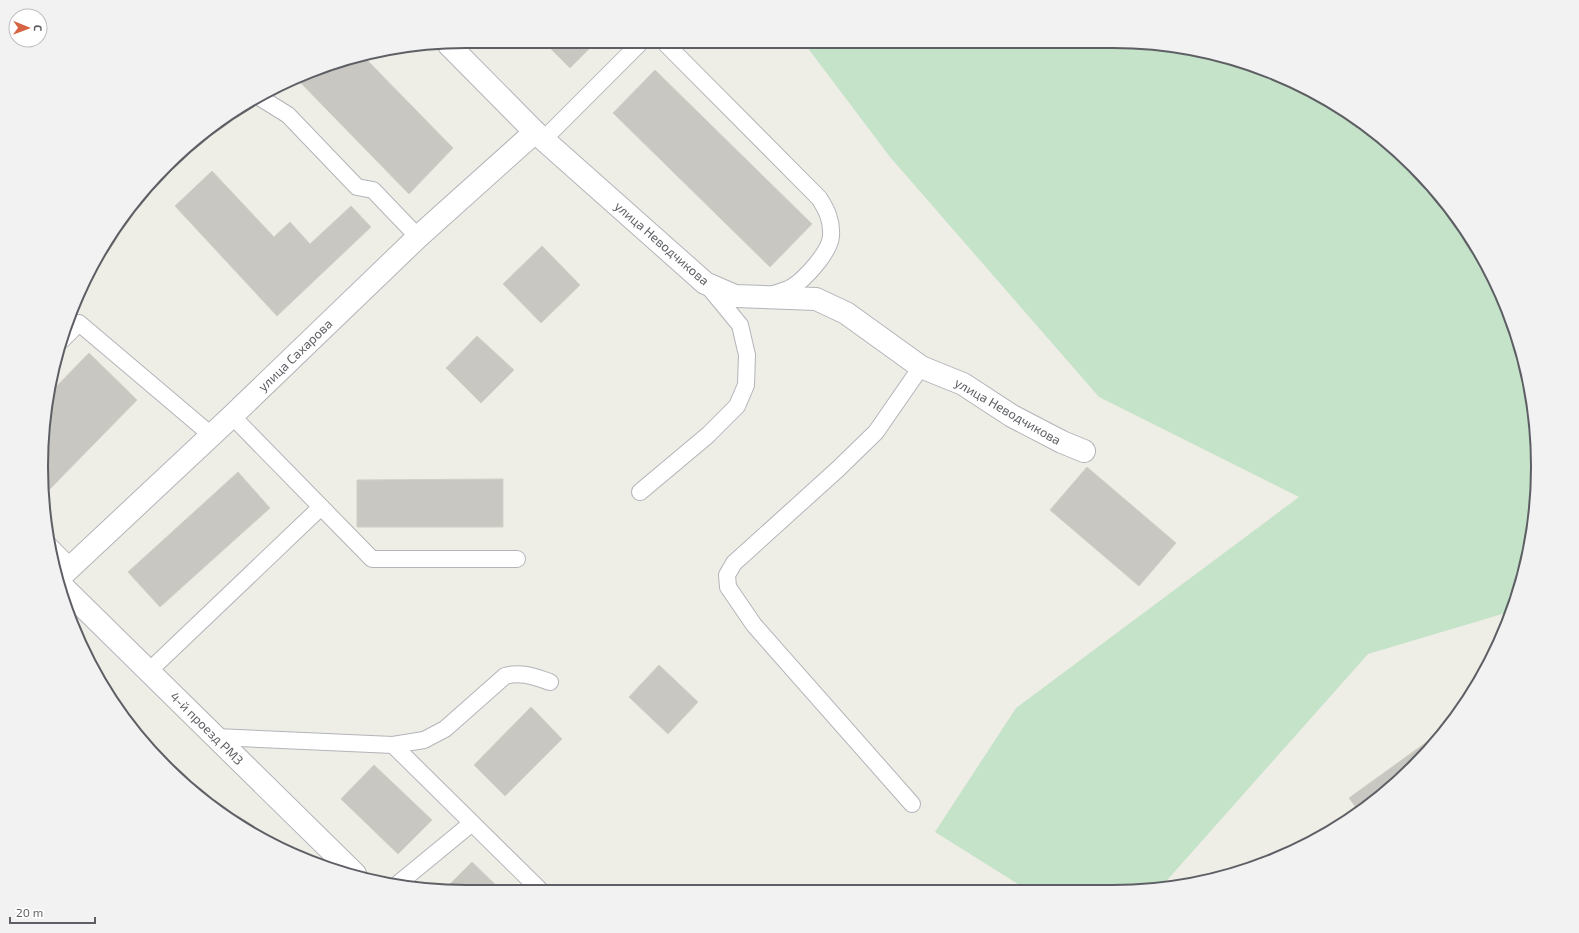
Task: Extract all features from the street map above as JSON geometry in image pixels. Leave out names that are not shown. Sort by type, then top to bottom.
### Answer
[{"type":"street","name":"улица Неводчикова","points":[[453,48],[540,135],[705,282],[735,296],[816,299],[846,313],[921,367],[963,384],[1012,416],[1062,442],[1084,451]]},
{"type":"street","name":"улица Сахарова","points":[[62,576],[210,434],[232,416],[418,237],[540,135]]},
{"type":"street","name":"4-й проезд РМЗ","points":[[62,577],[149,671],[349,868]]},
{"type":"lane","points":[[540,135],[635,48]]},
{"type":"lane","points":[[670,48],[819,198],[827,209],[830,221],[831,238],[821,257],[805,278],[791,288],[762,298]]},
{"type":"lane","points":[[264,100],[288,114],[356,187],[373,190],[418,237]]},
{"type":"lane","points":[[640,492],[713,430],[737,406],[746,385],[747,355],[740,325],[705,282]]},
{"type":"lane","points":[[70,332],[79,323],[210,434]]},
{"type":"lane","points":[[912,804],[754,625],[728,588],[727,575],[734,563],[838,470],[876,432],[921,367]]},
{"type":"lane","points":[[232,416],[372,559],[516,559]]},
{"type":"lane","points":[[149,671],[321,507]]},
{"type":"lane","points":[[215,737],[393,745],[424,740],[445,729],[506,676],[512,674],[530,674],[550,682]]},
{"type":"lane","points":[[393,745],[535,885]]},
{"type":"lane","points":[[403,880],[472,823]]},
{"type":"green space","points":[[808,48],[1112,48],[1167,52],[1221,62],[1247,70],[1298,91],[1345,119],[1367,134],[1388,152],[1427,191],[1445,212],[1460,234],[1488,281],[1509,332],[1523,385],[1530,439],[1531,466],[1530,494],[1523,548],[1517,575],[1504,613],[1368,654],[1166,881],[1112,885],[1019,885],[935,832],[1016,708],[1299,497],[1099,397],[890,157]]},
{"type":"building","points":[[550,48],[590,48],[570,68]]},
{"type":"building","points":[[367,60],[453,148],[409,194],[300,82],[332,70]]},
{"type":"building","points":[[655,70],[812,224],[770,267],[613,113]]},
{"type":"building","points":[[212,171],[274,237],[290,222],[310,244],[351,206],[371,227],[277,316],[175,206]]},
{"type":"building","points":[[542,246],[580,285],[541,323],[503,284]]},
{"type":"building","points":[[477,336],[514,370],[481,403],[446,368]]},
{"type":"building","points":[[89,353],[137,400],[49,490],[49,439],[56,387]]},
{"type":"building","points":[[1087,467],[1176,543],[1139,586],[1050,510]]},
{"type":"building","points":[[238,472],[270,508],[160,607],[128,572]]},
{"type":"building","points":[[503,479],[503,527],[357,527],[357,480]]},
{"type":"building","points":[[659,665],[698,702],[668,734],[629,697]]},
{"type":"building","points":[[531,707],[562,739],[505,796],[474,765]]},
{"type":"building","points":[[1428,741],[1408,762],[1367,799],[1356,807],[1349,798]]},
{"type":"building","points":[[374,765],[432,820],[398,854],[341,799]]},
{"type":"building","points":[[472,862],[496,885],[466,885],[450,884]]}]
